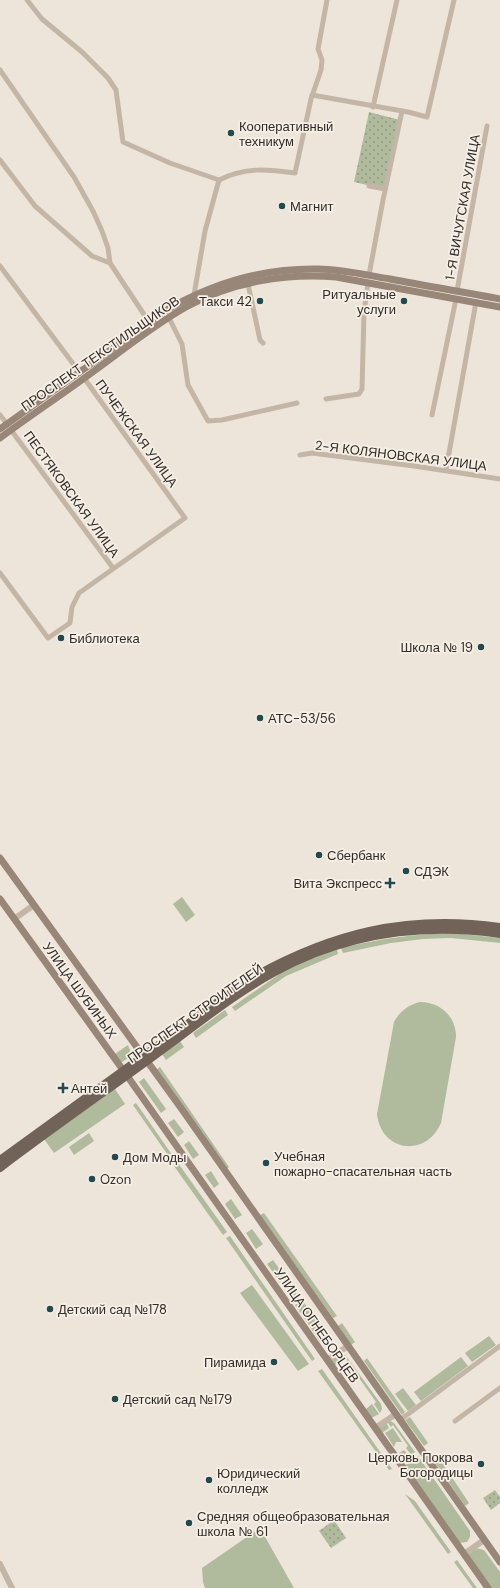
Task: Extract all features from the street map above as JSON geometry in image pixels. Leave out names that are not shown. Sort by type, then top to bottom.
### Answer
[{"type":"main road","name":"ПРОСПЕКТ ТЕКСТИЛЬЩИКОВ","points":[[0,438],[9,427],[82,376],[151,324],[218,285],[243,278],[283,271],[320,269],[456,295],[500,299]]},
{"type":"main road","name":"ПРОСПЕКТ ТЕКСТИЛЬЩИКОВ","points":[[151,324],[169,318],[196,298],[248,284],[311,275],[369,279]]},
{"type":"main road","name":"ПРОСПЕКТ ТЕКСТИЛЬЩИКОВ","points":[[456,295],[476,302],[500,307]]},
{"type":"main road","name":"ПРОСПЕКТ ТЕКСТИЛЬЩИКОВ","points":[[0,429],[9,427]]},
{"type":"main road","name":"УЛИЦА ШУБИНЫХ","points":[[0,858],[145,1058]]},
{"type":"main road","name":"УЛИЦА ШУБИНЫХ","points":[[0,900],[124,1073]]},
{"type":"main road","name":"ПРОСПЕКТ СТРОИТЕЛЕЙ","points":[[145,1058],[248,980],[289,958],[323,944],[378,928],[410,924],[439,922],[500,927]]},
{"type":"main road","name":"ПРОСПЕКТ СТРОИТЕЛЕЙ","points":[[0,1160],[145,1058],[253,985],[288,965],[324,950],[358,940],[412,930],[439,929],[500,934]]},
{"type":"main road","name":"УЛИЦА ОГНЕБОРЦЕВ","points":[[145,1058],[500,1562]]},
{"type":"main road","name":"ПРОСПЕКТ СТРОИТЕЛЕЙ","points":[[0,1168],[124,1073]]},
{"type":"main road","name":"УЛИЦА ОГНЕБОРЦЕВ","points":[[124,1073],[488,1588]]},
{"type":"street","points":[[27,0],[42,19],[82,52],[108,78],[116,90],[123,142],[170,163],[219,180]]},
{"type":"street","points":[[196,298],[205,231],[219,180],[232,173],[245,170],[270,169],[294,173],[312,95],[321,70],[322,60],[318,49],[327,0]]},
{"type":"street","points":[[373,107],[397,0]]},
{"type":"street","points":[[312,95],[427,117],[454,0]]},
{"type":"street","points":[[0,70],[77,183],[93,210],[102,231],[108,248],[110,263],[151,324]]},
{"type":"street","points":[[326,400],[359,394],[362,389],[364,312],[385,189],[402,111]]},
{"type":"street","name":"1-Я ВИЧУГСКАЯ УЛИЦА","points":[[432,415],[488,126]]},
{"type":"street","points":[[0,160],[35,206],[92,256],[110,263]]},
{"type":"street","points":[[369,186],[385,189]]},
{"type":"street","name":"ПУЧЕЖСКАЯ УЛИЦА","points":[[0,266],[185,518],[113,568]]},
{"type":"street","points":[[248,284],[260,340],[264,343]]},
{"type":"street","points":[[446,470],[476,302]]},
{"type":"street","points":[[169,318],[182,344],[188,385],[208,421],[222,420],[297,403]]},
{"type":"street","name":"ПЕСТЯКОВСКАЯ УЛИЦА","points":[[0,415],[113,568]]},
{"type":"street","name":"2-Я КОЛЯНОВСКАЯ УЛИЦА","points":[[300,455],[312,453],[446,470],[500,479]]},
{"type":"street","points":[[0,573],[48,638],[70,623],[72,607],[79,593],[113,568]]},
{"type":"street","points":[[14,919],[34,905]]},
{"type":"street","points":[[327,1360],[348,1346]]},
{"type":"street","points":[[375,1428],[398,1417],[500,1346]]},
{"type":"street","points":[[455,1421],[500,1388]]},
{"type":"street","points":[[464,1554],[484,1540]]},
{"type":"street","points":[[0,1565],[12,1588]]},
{"type":"green space","points":[[369,112],[400,120],[385,189],[354,182]]},
{"type":"green space","points":[[182,897],[195,915],[186,922],[173,904]]},
{"type":"green space","points":[[452,933],[500,938],[500,943],[451,938],[423,939],[391,943],[343,953],[341,948],[369,942],[424,934]]},
{"type":"green space","points":[[337,949],[338,954],[286,976],[235,1011],[232,1007],[281,973]]},
{"type":"green space","points":[[420,1002],[434,1005],[446,1012],[453,1023],[456,1037],[441,1123],[434,1134],[425,1142],[415,1146],[405,1146],[395,1143],[387,1136],[380,1127],[377,1114],[394,1022],[405,1009]]},
{"type":"green space","points":[[225,1010],[228,1015],[196,1038],[193,1033]]},
{"type":"green space","points":[[180,1041],[184,1047],[166,1060],[162,1054]]},
{"type":"green space","points":[[128,1045],[131,1053],[130,1057],[122,1062],[118,1062],[112,1056]]},
{"type":"green space","points":[[160,1067],[229,1167],[226,1170],[156,1070]]},
{"type":"green space","points":[[144,1078],[166,1109],[161,1113],[139,1082]]},
{"type":"green space","points":[[115,1089],[125,1104],[54,1153],[44,1139]]},
{"type":"green space","points":[[136,1103],[175,1159],[172,1161],[133,1105]]},
{"type":"green space","points":[[174,1119],[184,1132],[178,1137],[168,1123]]},
{"type":"green space","points":[[89,1133],[94,1141],[74,1155],[69,1147]]},
{"type":"green space","points":[[189,1141],[199,1155],[193,1159],[184,1145]]},
{"type":"green space","points":[[178,1163],[227,1232],[223,1235],[174,1166]]},
{"type":"green space","points":[[211,1171],[219,1184],[214,1188],[205,1175]]},
{"type":"green space","points":[[231,1199],[242,1215],[235,1219],[225,1204]]},
{"type":"green space","points":[[264,1213],[337,1316],[333,1318],[260,1215]]},
{"type":"green space","points":[[252,1229],[263,1244],[256,1249],[246,1233]]},
{"type":"green space","points":[[230,1236],[315,1359],[312,1361],[226,1238]]},
{"type":"green space","points":[[273,1260],[286,1278],[280,1282],[267,1264]]},
{"type":"green space","points":[[252,1285],[309,1364],[298,1371],[240,1293]]},
{"type":"green space","points":[[292,1287],[300,1299],[295,1303],[286,1291]]},
{"type":"green space","points":[[302,1300],[316,1320],[309,1325],[295,1305]]},
{"type":"green space","points":[[318,1322],[328,1337],[320,1342],[310,1327]]},
{"type":"green space","points":[[342,1323],[355,1342],[351,1345],[338,1326]]},
{"type":"green space","points":[[489,1336],[496,1345],[472,1362],[465,1353]]},
{"type":"green space","points":[[338,1353],[346,1356],[381,1404],[382,1409],[380,1413],[374,1404],[376,1402],[345,1358],[343,1360]]},
{"type":"green space","points":[[337,1354],[342,1361],[335,1365],[366,1409],[372,1404],[379,1414],[371,1418],[332,1366],[332,1357]]},
{"type":"green space","points":[[461,1357],[468,1366],[421,1401],[414,1392]]},
{"type":"green space","points":[[367,1358],[405,1412],[402,1415],[364,1361]]},
{"type":"green space","points":[[322,1369],[392,1469],[389,1470],[318,1371]]},
{"type":"green space","points":[[403,1388],[416,1405],[408,1411],[395,1394]]},
{"type":"green space","points":[[410,1417],[428,1443],[424,1446],[405,1420]]},
{"type":"green space","points":[[390,1421],[394,1423],[415,1452],[411,1455],[406,1448],[408,1446],[393,1425],[391,1427],[387,1422]]},
{"type":"green space","points":[[386,1422],[389,1428],[382,1433],[398,1454],[404,1450],[409,1456],[400,1463],[378,1429]]},
{"type":"green space","points":[[393,1428],[402,1442],[396,1442],[394,1447],[385,1433]]},
{"type":"green space","points":[[418,1456],[470,1531],[470,1537],[467,1542],[459,1543],[403,1467]]},
{"type":"green space","points":[[439,1458],[469,1503],[465,1506],[434,1461]]},
{"type":"green space","points":[[495,1490],[500,1497],[500,1503],[491,1510],[483,1498]]},
{"type":"green space","points":[[405,1494],[415,1501],[451,1552],[448,1554]]},
{"type":"green space","points":[[334,1520],[346,1538],[331,1548],[319,1531]]},
{"type":"green space","points":[[260,1528],[294,1588],[205,1588],[202,1568]]},
{"type":"green space","points":[[476,1548],[484,1550],[500,1572],[500,1588],[490,1588],[468,1555]]},
{"type":"green space","points":[[457,1560],[477,1588],[473,1588],[454,1562]]},
{"type":"place","name":"Кооперативный техникум","points":[[231,133]]},
{"type":"place","name":"Магнит","points":[[282,206]]},
{"type":"place","name":"Такси 42","points":[[260,301]]},
{"type":"place","name":"Ритуальные услуги","points":[[404,301]]},
{"type":"place","name":"Библиотека","points":[[61,638]]},
{"type":"place","name":"Школа № 19","points":[[481,647]]},
{"type":"place","name":"АТС-53/56","points":[[260,718]]},
{"type":"place","name":"Сбербанк","points":[[319,855]]},
{"type":"place","name":"СДЭК","points":[[406,871]]},
{"type":"place","name":"Вита Экспресс","points":[[390,883]]},
{"type":"place","name":"Антей","points":[[63,1088]]},
{"type":"place","name":"Дом Моды","points":[[115,1157]]},
{"type":"place","name":"Учебная пожарно-спасательная часть","points":[[266,1163]]},
{"type":"place","name":"Ozon","points":[[92,1179]]},
{"type":"place","name":"Детский сад №178","points":[[50,1309]]},
{"type":"place","name":"Пирамида","points":[[274,1362]]},
{"type":"place","name":"Детский сад №179","points":[[115,1399]]},
{"type":"place","name":"Церковь Покрова Богородицы","points":[[481,1464]]},
{"type":"place","name":"Юридический колледж","points":[[209,1480]]},
{"type":"place","name":"Средняя общеобразовательная школа № 61","points":[[189,1523]]}]
